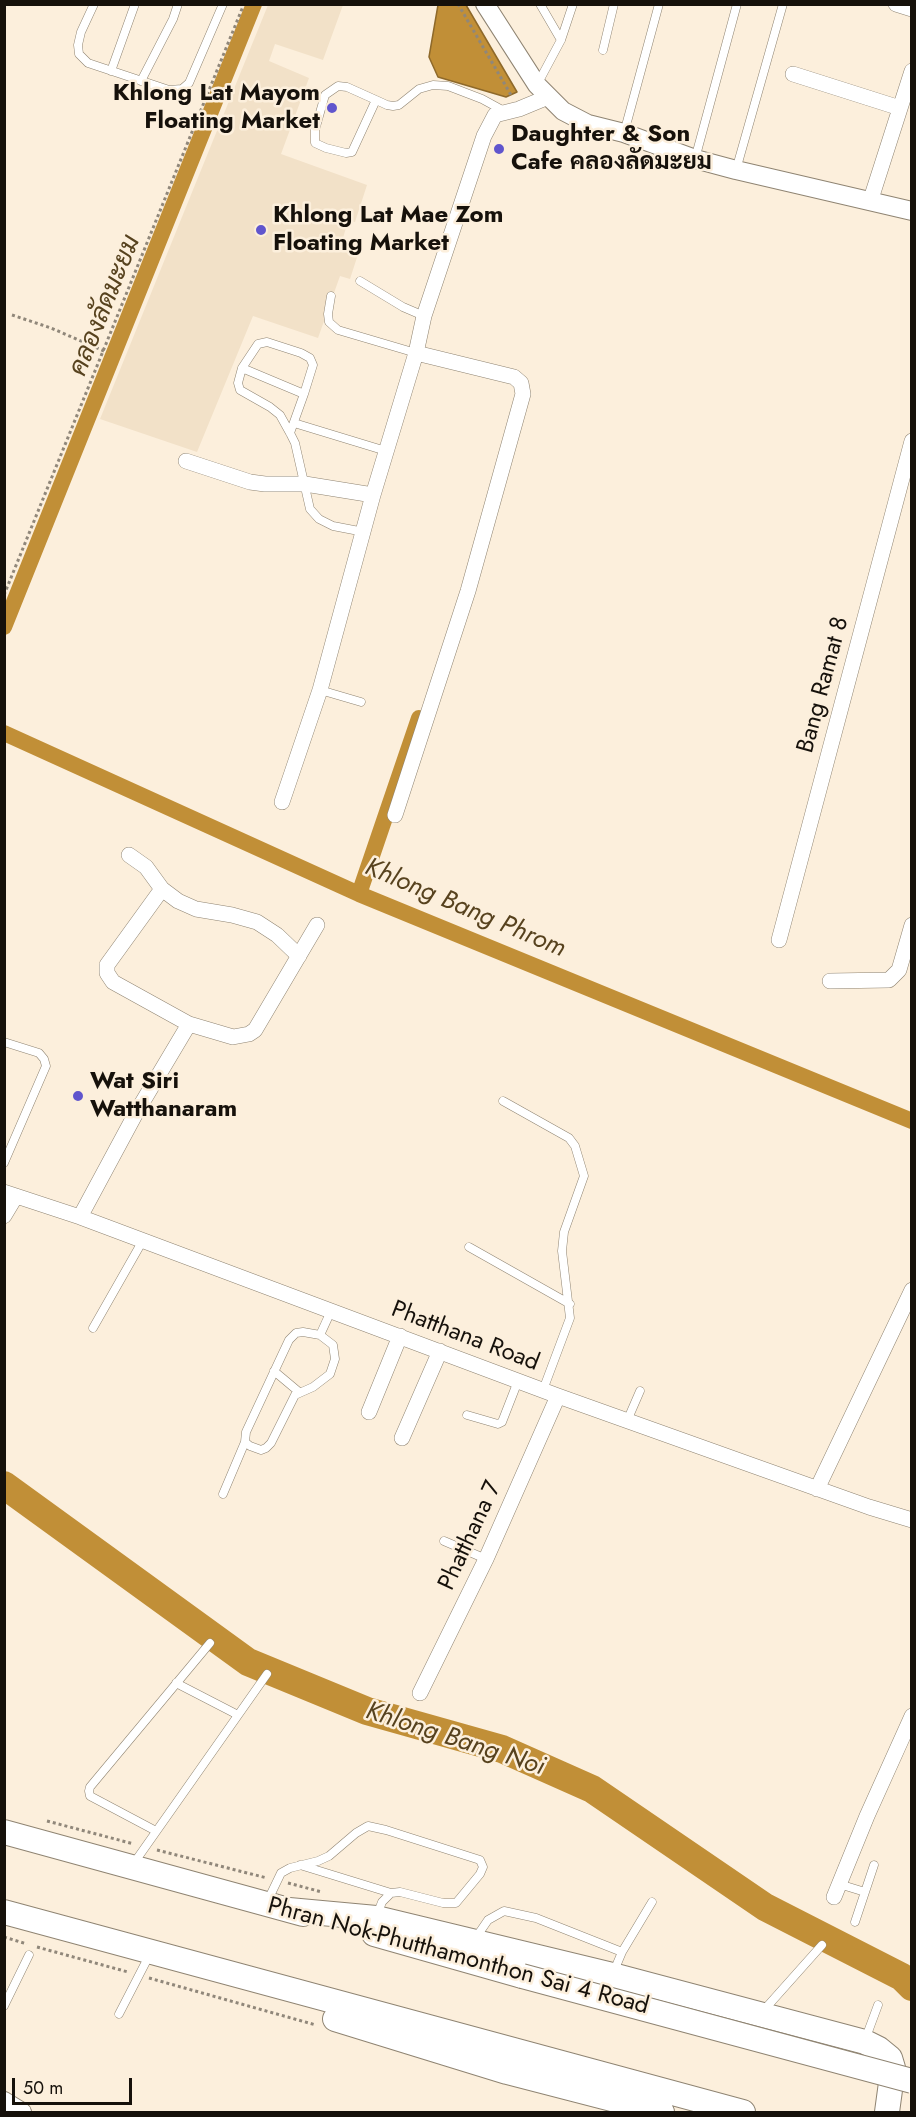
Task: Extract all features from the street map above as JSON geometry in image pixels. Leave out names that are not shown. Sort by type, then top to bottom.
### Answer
[{"type":"main road","name":"Phran Nok-Phutthamonthon Sai 4 Road","points":[[4,1832],[522,1976],[912,2081]]},
{"type":"main road","points":[[277,1907],[376,1918],[612,1975],[865,2042],[890,2058],[894,2068],[887,2112]]},
{"type":"main road","points":[[4,1912],[743,2112]]},
{"type":"main road","points":[[188,1962],[273,1999],[507,2072],[662,2112]]},
{"type":"street","points":[[485,4],[542,91],[563,111],[588,124],[624,133],[695,159],[912,211]]},
{"type":"street","points":[[896,4],[912,9]]},
{"type":"street","points":[[870,202],[912,71]]},
{"type":"street","points":[[793,74],[900,108]]},
{"type":"street","points":[[282,802],[320,690],[373,495],[416,353],[424,316],[484,135],[495,115],[510,107],[519,110],[542,91]]},
{"type":"street","points":[[395,815],[468,591],[523,394],[521,383],[514,377],[416,353]]},
{"type":"street","name":"Bang Ramat 8","points":[[779,940],[912,441]]},
{"type":"street","points":[[186,461],[250,482],[305,484],[373,495]]},
{"type":"street","points":[[129,855],[146,867],[162,889],[184,904],[257,922],[277,935],[299,956]]},
{"type":"street","points":[[162,889],[107,964],[107,973],[113,982],[189,1024],[233,1037],[249,1034],[255,1030],[317,925]]},
{"type":"street","points":[[830,981],[890,980],[899,969],[912,925]]},
{"type":"street","points":[[80,1217],[136,1113],[189,1024]]},
{"type":"street","points":[[4,1216],[10,1194]]},
{"type":"street","name":"Phatthana Road","points":[[10,1194],[80,1217],[627,1421],[817,1489],[912,1520]]},
{"type":"street","points":[[817,1489],[912,1290]]},
{"type":"street","points":[[369,1412],[400,1336]]},
{"type":"street","points":[[402,1438],[440,1351]]},
{"type":"street","name":"Phatthana 7","points":[[420,1693],[486,1559],[550,1393]]},
{"type":"street","points":[[837,1891],[867,1816],[912,1716]]},
{"type":"street","points":[[4,2101],[22,2112]]},
{"type":"lane","points":[[94,4],[81,32],[78,45],[79,54],[88,63],[169,90],[182,89],[189,83],[223,4]]},
{"type":"lane","points":[[111,71],[135,4]]},
{"type":"lane","points":[[141,81],[173,19],[178,4]]},
{"type":"lane","points":[[540,4],[561,40]]},
{"type":"lane","points":[[542,91],[573,4]]},
{"type":"lane","points":[[603,50],[614,4]]},
{"type":"lane","points":[[695,159],[737,4]]},
{"type":"lane","points":[[736,170],[783,4]]},
{"type":"lane","points":[[624,133],[656,5]]},
{"type":"lane","points":[[376,100],[352,152],[346,153],[326,148],[315,142],[315,130],[325,94],[338,86],[347,87],[376,100],[387,105],[399,105],[419,89],[433,85],[448,86],[510,107]]},
{"type":"lane","points":[[360,281],[403,307],[424,316]]},
{"type":"lane","points":[[331,296],[329,322],[338,330],[416,353]]},
{"type":"lane","points":[[290,433],[314,365],[310,358],[301,353],[267,342],[258,344],[242,368],[238,383],[240,390],[270,406],[280,415],[295,443],[310,509],[319,519],[333,526],[364,532]]},
{"type":"lane","points":[[242,368],[304,394]]},
{"type":"lane","points":[[294,423],[386,451]]},
{"type":"lane","points":[[320,690],[361,702]]},
{"type":"lane","points":[[4,1041],[39,1053],[46,1066],[4,1163]]},
{"type":"lane","points":[[504,1101],[569,1138],[575,1146],[583,1168],[584,1176],[564,1232],[562,1251],[570,1318],[550,1393]]},
{"type":"lane","points":[[93,1328],[142,1242]]},
{"type":"lane","points":[[469,1247],[570,1304]]},
{"type":"lane","points":[[320,1335],[331,1311]]},
{"type":"lane","points":[[223,1494],[245,1442],[246,1432],[289,1340],[296,1333],[320,1335],[333,1345],[335,1352],[330,1374],[313,1387],[295,1395],[272,1443],[261,1450],[245,1442]]},
{"type":"lane","points":[[274,1371],[299,1392]]},
{"type":"lane","points":[[467,1415],[498,1424],[502,1422],[518,1381]]},
{"type":"lane","points":[[627,1421],[640,1391]]},
{"type":"lane","points":[[444,1541],[486,1559]]},
{"type":"lane","points":[[156,1831],[90,1796],[90,1787],[210,1643]]},
{"type":"lane","points":[[131,1867],[267,1674]]},
{"type":"lane","points":[[177,1683],[238,1715]]},
{"type":"lane","points":[[277,1907],[281,1873],[299,1865],[330,1856],[356,1833],[368,1826],[480,1860],[483,1867],[480,1874],[456,1902],[443,1903],[400,1892],[391,1893],[299,1865]]},
{"type":"lane","points":[[855,1922],[874,1865]]},
{"type":"lane","points":[[837,1891],[865,1892]]},
{"type":"lane","points":[[376,1918],[382,1902],[391,1893]]},
{"type":"lane","points":[[612,1975],[622,1952],[652,1902]]},
{"type":"lane","points":[[472,1942],[488,1920],[504,1911],[536,1918],[622,1952]]},
{"type":"lane","points":[[759,2015],[822,1945]]},
{"type":"lane","points":[[119,2014],[141,1976],[151,1952]]},
{"type":"lane","points":[[4,2006],[28,1955]]},
{"type":"lane","points":[[865,2042],[878,2005]]},
{"type":"path","points":[[4,595],[244,4]]},
{"type":"path","points":[[458,4],[510,107]]},
{"type":"path","points":[[12,315],[51,328],[104,351]]},
{"type":"path","points":[[4,1937],[323,2027]]},
{"type":"shaded area","name":"Khlong Lat Mae Zom Floating Market","points":[[268,5],[343,5],[323,60],[275,44],[269,61],[309,78],[281,154],[367,185],[355,222],[348,221],[343,238],[361,245],[350,279],[340,276],[318,338],[253,316],[197,452],[100,419]]},
{"type":"shaded area","points":[[438,5],[466,5],[517,92],[506,97],[438,77],[429,57]]},
{"type":"waterway","name":"คลองลัดมะยม","points":[[4,627],[254,4]]},
{"type":"waterway","points":[[359,894],[419,718]]},
{"type":"waterway","name":"Khlong Bang Phrom","points":[[4,733],[359,894],[912,1121]]},
{"type":"waterway","name":"Khlong Bang Noi","points":[[4,1485],[248,1662],[367,1711],[502,1749],[592,1789],[765,1907],[902,1977],[912,1987]]},
{"type":"place","name":"Khlong Lat Mayom Floating Market","points":[[332,108]]},
{"type":"place","name":"Daughter & Son Cafe คลองลัดมะยม","points":[[499,149]]},
{"type":"place","name":"Khlong Lat Mae Zom Floating Market","points":[[261,230]]},
{"type":"place","name":"Wat Siri Watthanaram","points":[[78,1096]]}]
